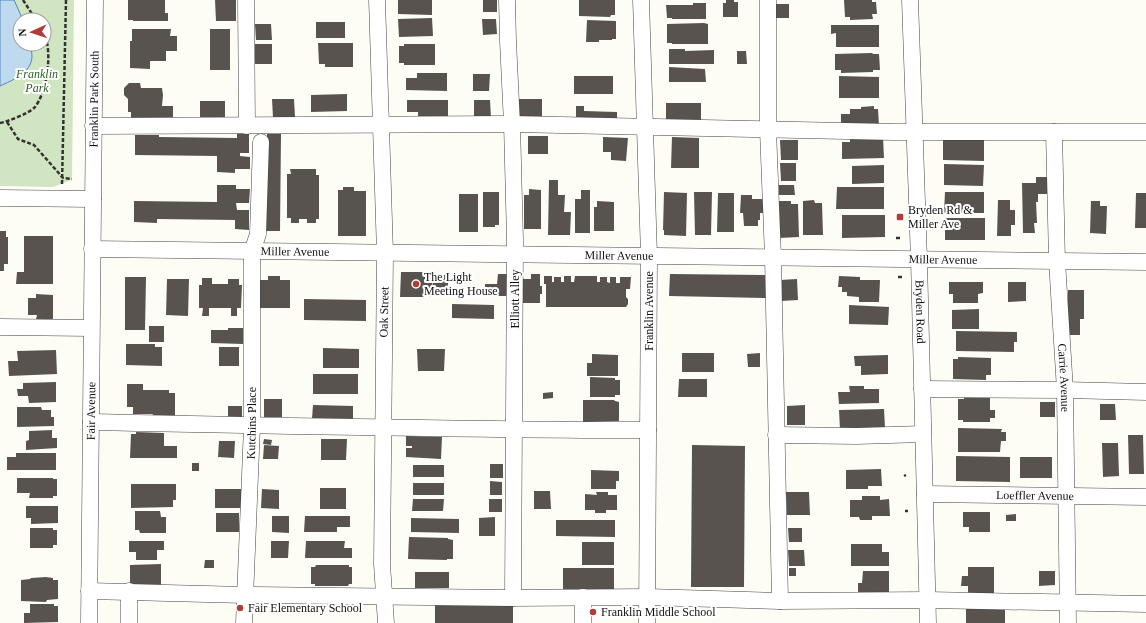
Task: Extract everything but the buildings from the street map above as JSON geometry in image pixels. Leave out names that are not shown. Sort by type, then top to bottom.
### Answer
[{"type":"street","name":"Franklin Park South","points":[[93,198],[94,0]]},
{"type":"street","points":[[246,0],[247,126]]},
{"type":"street","name":"Oak Street","points":[[377,0],[385,253],[382,564],[386,623]]},
{"type":"street","name":"Elliott Alley","points":[[507,0],[515,254],[513,598]]},
{"type":"street","name":"Franklin Avenue","points":[[641,0],[649,256],[647,623]]},
{"type":"street","points":[[768,0],[768,130],[773,257],[780,601]]},
{"type":"street","name":"Bryden Road","points":[[910,0],[919,260],[928,623]]},
{"type":"street","points":[[93,126],[512,124],[915,133],[1146,132]]},
{"type":"street","name":"Carrie Avenue","points":[[1054,132],[1057,261],[1065,390],[1068,623]]},
{"type":"street","name":"Kutchins Place","points":[[244,623],[252,426],[252,252],[258,234],[261,142]]},
{"type":"street","points":[[0,198],[93,198]]},
{"type":"street","name":"Fair Avenue","points":[[89,623],[93,198]]},
{"type":"street","name":"Miller Avenue","points":[[92,249],[1146,262]]},
{"type":"street","points":[[0,327],[92,328]]},
{"type":"street","points":[[922,389],[1146,392]]},
{"type":"street","points":[[91,422],[514,430],[648,430]]},
{"type":"street","points":[[776,435],[857,436],[923,434]]},
{"type":"street","name":"Loeffler Avenue","points":[[925,494],[1146,497]]},
{"type":"street","points":[[89,590],[245,595],[513,598],[648,596],[780,601],[928,600],[1146,604]]},
{"type":"street","points":[[128,591],[129,623]]},
{"type":"street","points":[[583,597],[583,623]]},
{"type":"path","points":[[23,0],[31,12]]},
{"type":"path","points":[[62,198],[66,0]]},
{"type":"path","points":[[0,123],[7,122],[34,108],[42,93],[47,75],[48,52]]},
{"type":"path","points":[[7,122],[18,139],[34,145],[63,178],[72,179]]},
{"type":"green space","name":"Franklin Park","points":[[0,0],[74,0],[72,180],[53,187],[0,186]]},
{"type":"water","points":[[0,0],[14,0],[19,12],[12,12],[12,52],[31,52],[32,57],[31,63],[25,72],[0,86]]},
{"type":"place","name":"Bryden Rd & Miller Ave","points":[[900,217]]},
{"type":"place","name":"The Light Meeting House","points":[[416,284]]},
{"type":"place","name":"Fair Elementary School","points":[[240,608]]},
{"type":"place","name":"Franklin Middle School","points":[[593,612]]}]
